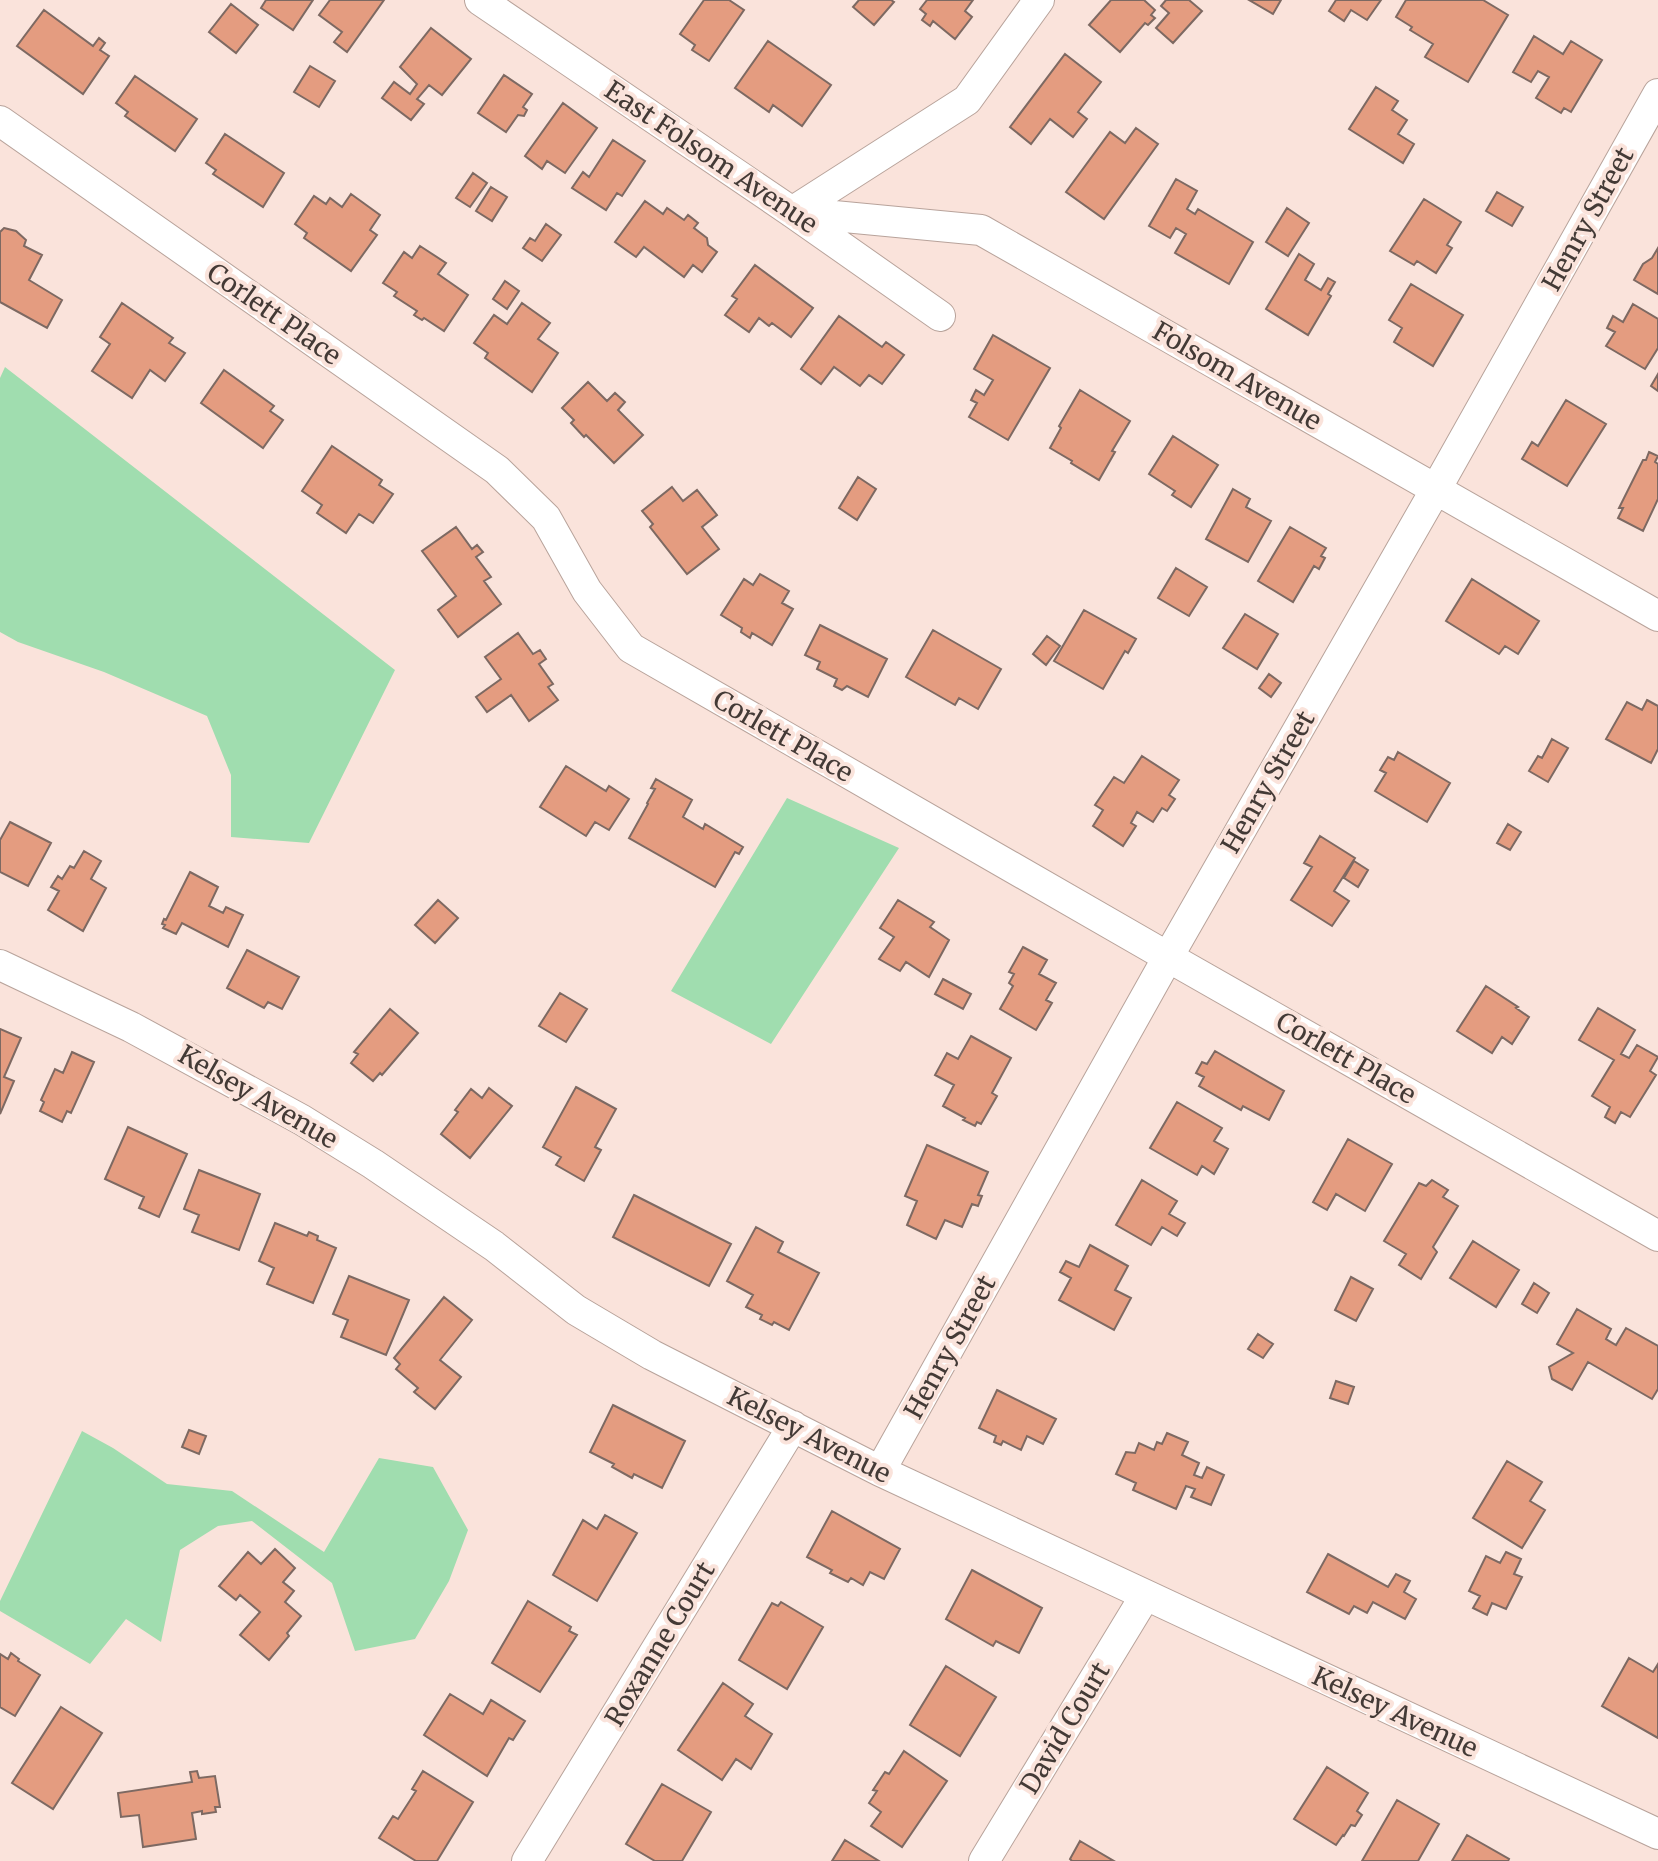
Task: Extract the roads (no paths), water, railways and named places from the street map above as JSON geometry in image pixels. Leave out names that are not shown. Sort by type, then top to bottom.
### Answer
[{"type":"street","name":"East Folsom Avenue","points":[[480,0],[940,316]]},
{"type":"street","points":[[792,212],[967,100],[1039,0]]},
{"type":"street","name":"Henry Street","points":[[880,1471],[1658,94]]},
{"type":"street","name":"Corlett Place","points":[[0,121],[497,470],[546,518],[587,591],[631,648],[1658,1236]]},
{"type":"street","name":"Folsom Avenue","points":[[792,212],[981,230],[1658,616]]},
{"type":"street","name":"Kelsey Avenue","points":[[0,965],[131,1027],[302,1120],[482,1238],[576,1310],[652,1355],[880,1471],[1658,1834]]},
{"type":"street","name":"Roxanne Court","points":[[527,1861],[793,1426]]},
{"type":"street","name":"David Court","points":[[984,1861],[1145,1596]]}]
